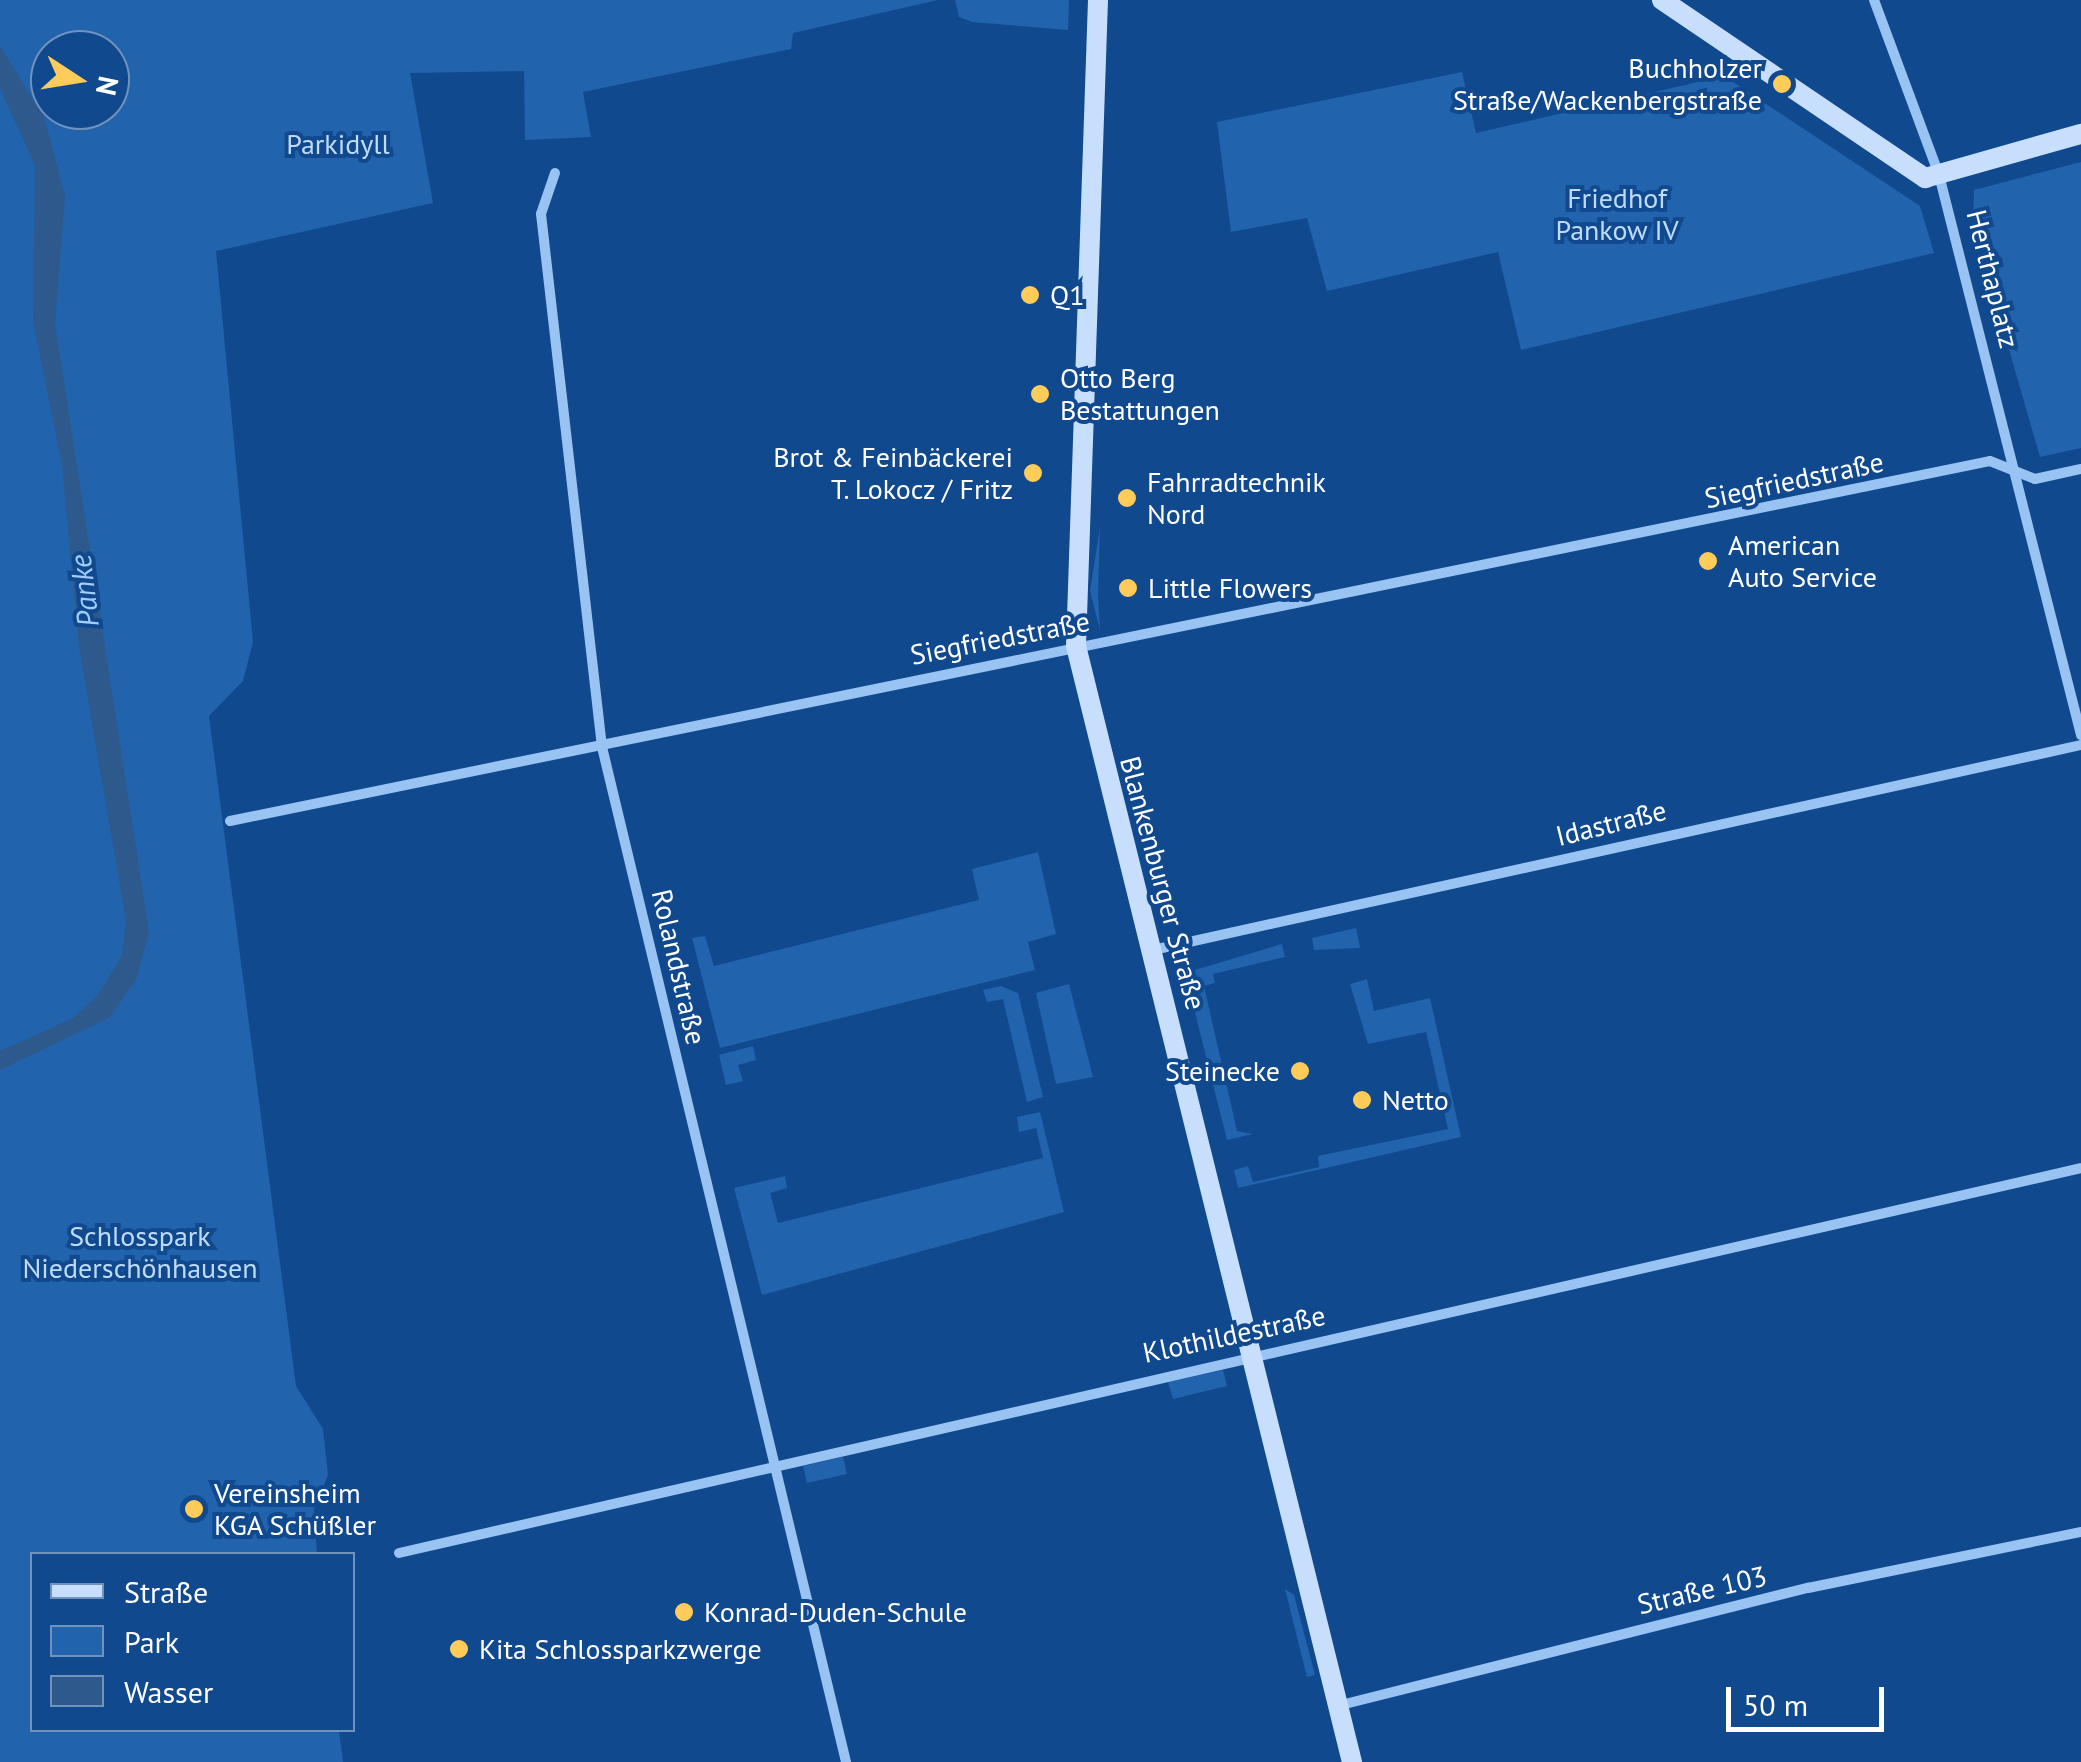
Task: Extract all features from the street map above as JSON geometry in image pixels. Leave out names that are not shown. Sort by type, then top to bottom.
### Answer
[{"type":"main road","name":"Blankenburger Straße","points":[[1098,0],[1076,646],[1352,1762]]},
{"type":"main road","points":[[1662,0],[1925,178],[2081,134]]},
{"type":"street","name":"Herthaplatz","points":[[1874,0],[1939,175],[2081,734]]},
{"type":"street","name":"Rolandstraße","points":[[555,173],[541,214],[602,747],[846,1762]]},
{"type":"street","name":"Siegfriedstraße","points":[[230,821],[1990,460],[2013,471]]},
{"type":"street","points":[[2013,471],[2035,479],[2081,469]]},
{"type":"street","name":"Idastraße","points":[[1153,950],[2081,746]]},
{"type":"street","name":"Klothildestraße","points":[[399,1553],[772,1463],[2081,1168]]},
{"type":"street","name":"Straße 103","points":[[1338,1706],[1808,1588],[2081,1532]]},
{"type":"green space","name":"Schlosspark Niederschönhausen","points":[[0,0],[938,0],[793,33],[791,49],[583,92],[591,137],[525,140],[524,71],[410,73],[433,203],[216,251],[253,642],[243,681],[209,716],[296,1386],[323,1429],[328,1475],[314,1510],[317,1552],[30,1552],[30,1732],[339,1732],[343,1762],[0,1762]]},
{"type":"green space","points":[[955,0],[1069,0],[1068,30],[972,22],[959,17]]},
{"type":"green space","name":"Friedhof Pankow IV","points":[[1462,72],[1476,133],[1724,76],[1920,206],[1934,253],[1521,350],[1498,252],[1327,291],[1307,218],[1231,232],[1217,122]]},
{"type":"green space","points":[[2081,162],[2081,448],[2040,457],[1973,224],[1974,190]]},
{"type":"green space","points":[[1100,527],[1098,596],[1100,630],[1090,591]]},
{"type":"green space","points":[[1038,852],[1056,934],[1028,942],[1035,970],[720,1048],[692,938],[705,936],[714,966],[979,900],[972,869]]},
{"type":"green space","points":[[1356,928],[1360,948],[1314,950],[1312,938]]},
{"type":"green space","points":[[1282,944],[1285,957],[1213,974],[1215,983],[1204,986],[1237,1131],[1253,1134],[1227,1140],[1185,973]]},
{"type":"green space","points":[[1367,979],[1374,1011],[1430,998],[1461,1137],[1238,1188],[1234,1170],[1248,1166],[1253,1182],[1319,1167],[1318,1156],[1448,1129],[1426,1032],[1368,1044],[1350,984]]},
{"type":"green space","points":[[1069,984],[1093,1077],[1056,1084],[1036,993]]},
{"type":"green space","points":[[1001,986],[1018,993],[1043,1097],[1027,1102],[1003,999],[987,1002],[983,990]]},
{"type":"green space","points":[[753,1046],[756,1060],[738,1065],[743,1081],[726,1085],[719,1055]]},
{"type":"green space","points":[[1040,1112],[1064,1212],[762,1295],[734,1188],[785,1176],[787,1188],[770,1193],[778,1223],[1043,1158],[1036,1128],[1019,1132],[1017,1117]]},
{"type":"green space","points":[[1223,1370],[1227,1386],[1173,1399],[1168,1382]]},
{"type":"green space","points":[[843,1457],[847,1474],[807,1483],[803,1466]]},
{"type":"green space","points":[[1285,1589],[1294,1595],[1315,1675],[1307,1677]]},
{"type":"water","name":"Panke","points":[[0,46],[30,94],[30,130],[47,130],[65,196],[55,324],[149,932],[136,980],[109,1018],[0,1070],[0,1051],[73,1018],[96,997],[122,956],[126,921],[79,647],[62,465],[33,321],[35,166],[0,88]]},
{"type":"place","name":"Buchholzer Straße/Wackenbergstraße","points":[[1782,84]]},
{"type":"place","name":"Q1","points":[[1030,295]]},
{"type":"place","name":"Otto Berg Bestattungen","points":[[1040,394]]},
{"type":"place","name":"Brot & Feinbäckerei T. Lokocz / Fritz","points":[[1033,473]]},
{"type":"place","name":"Fahrradtechnik Nord","points":[[1127,498]]},
{"type":"place","name":"American Auto Service","points":[[1708,561]]},
{"type":"place","name":"Little Flowers","points":[[1128,588]]},
{"type":"place","name":"Steinecke","points":[[1300,1071]]},
{"type":"place","name":"Netto","points":[[1362,1100]]},
{"type":"place","name":"Vereinsheim KGA Schüßler","points":[[194,1509]]},
{"type":"place","name":"Konrad-Duden-Schule","points":[[684,1612]]},
{"type":"place","name":"Kita Schlossparkzwerge","points":[[459,1649]]},
{"type":"park label","name":"Parkidyll","points":[[338,144]]}]
